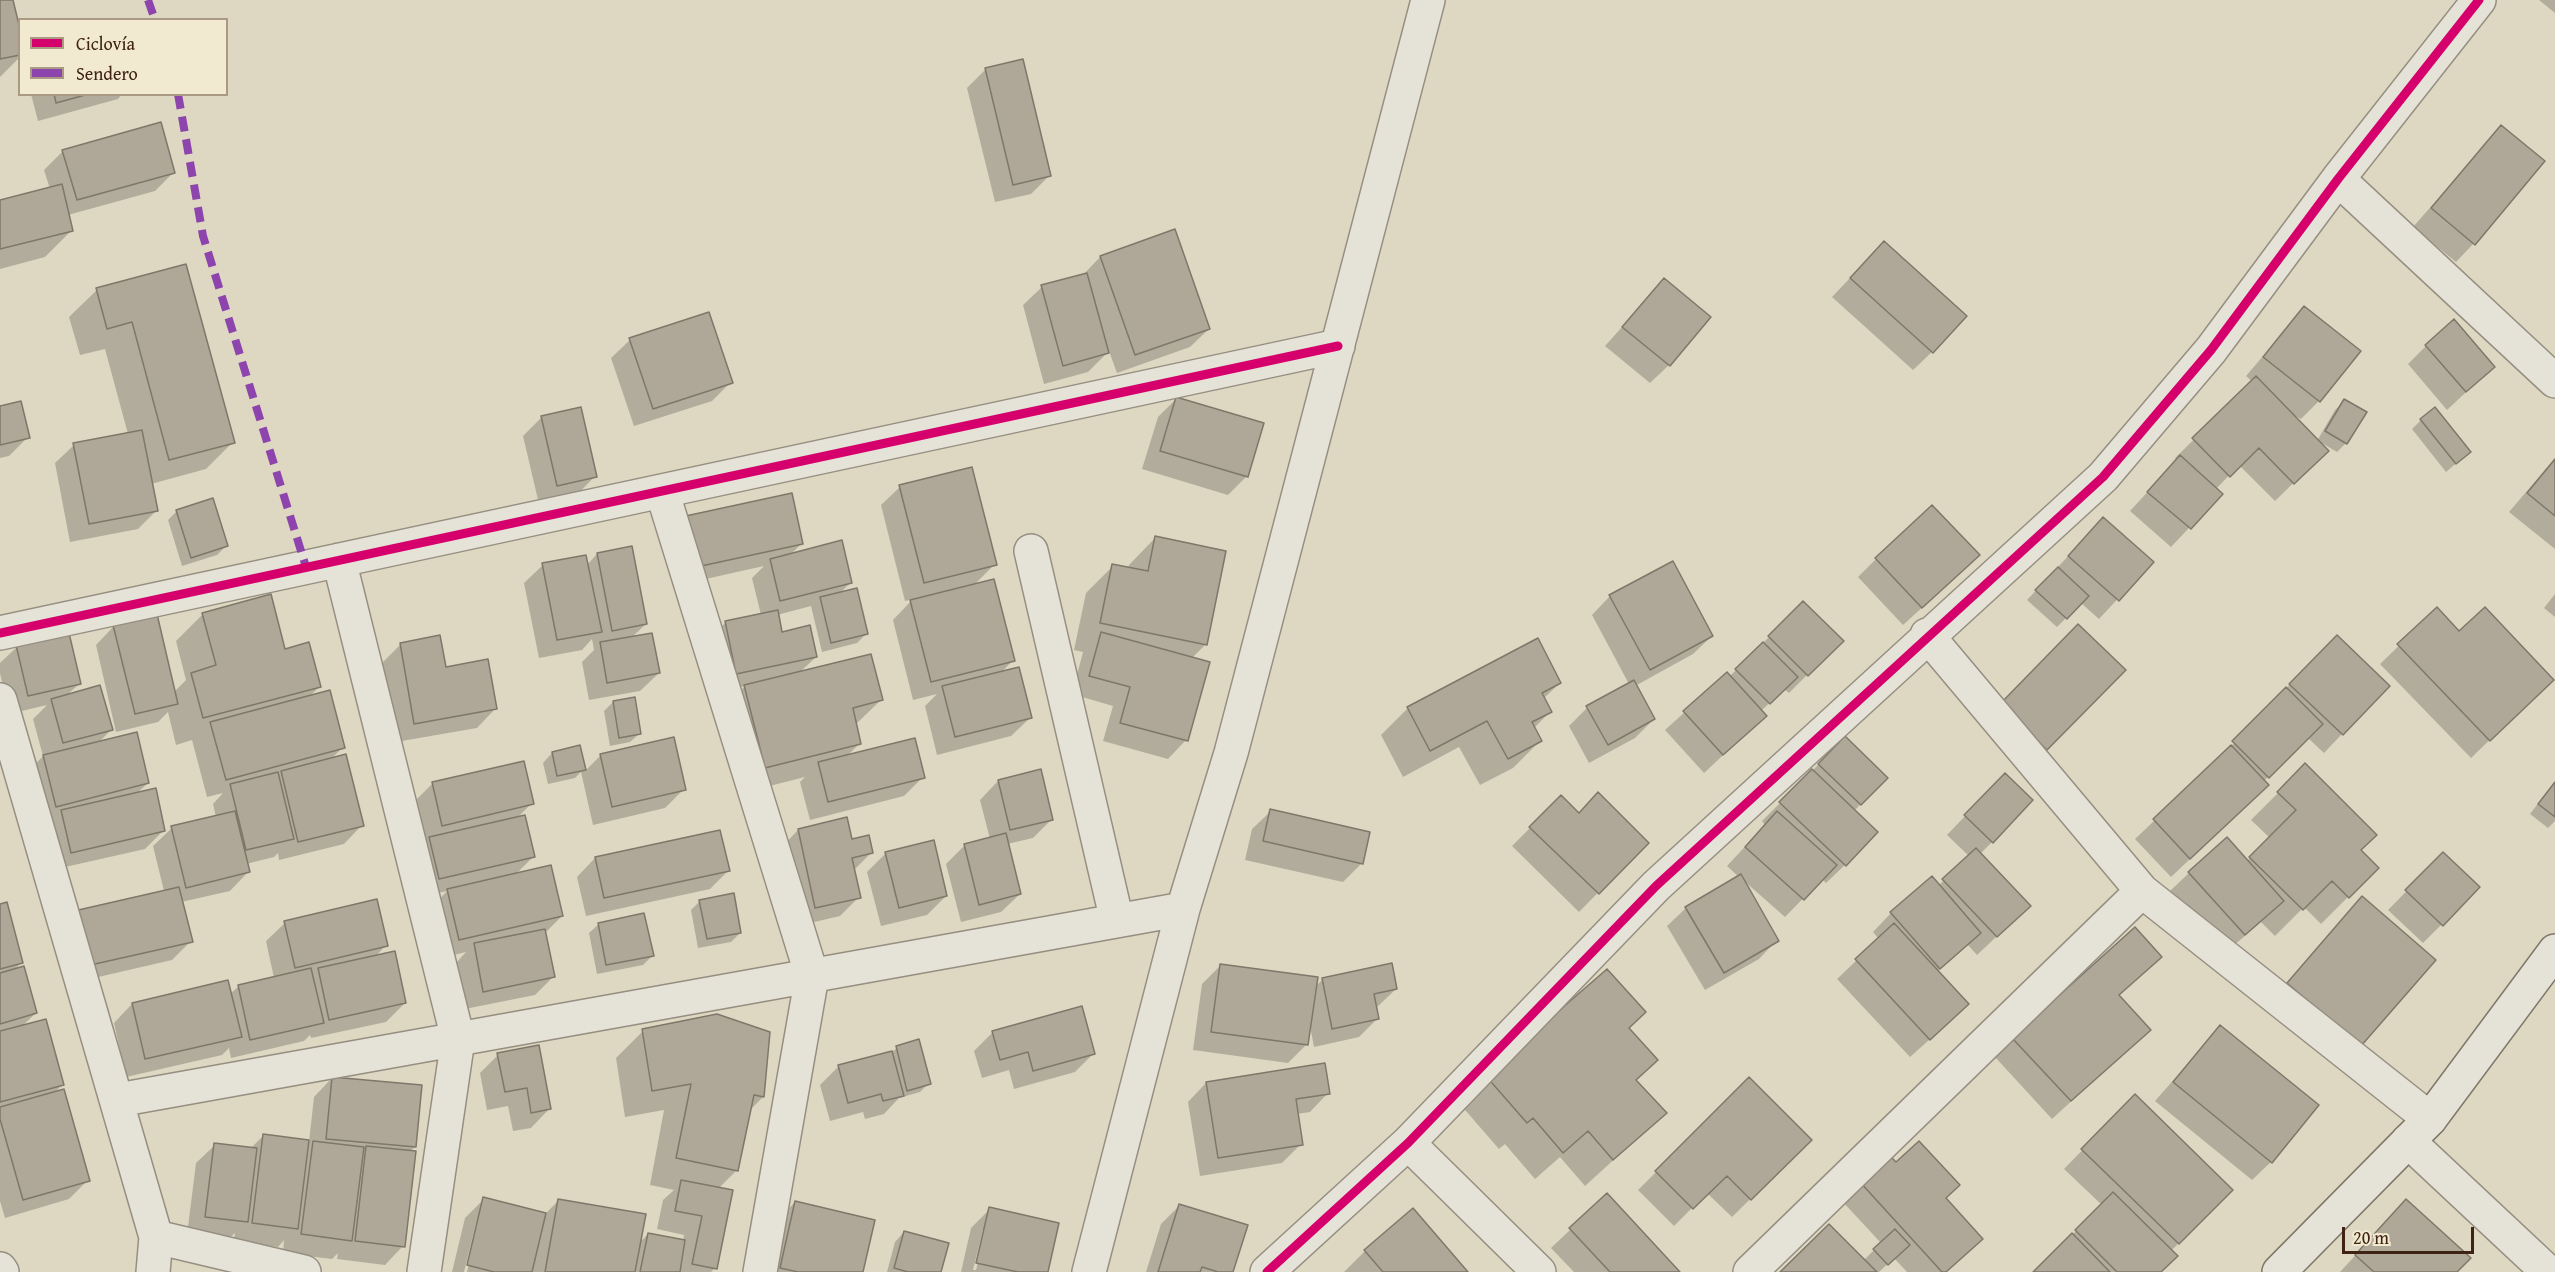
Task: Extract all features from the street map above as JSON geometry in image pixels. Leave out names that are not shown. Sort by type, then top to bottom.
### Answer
[{"type":"street","points":[[1089,1272],[1183,909],[1231,753],[1428,0]]},
{"type":"street","points":[[1267,1272],[1408,1143],[1656,886],[1927,635],[2103,477],[2211,350],[2338,178],[2479,0]]},
{"type":"street","points":[[2338,178],[2555,381]]},
{"type":"street","points":[[0,633],[1338,346]]},
{"type":"street","points":[[662,491],[812,976],[760,1272]]},
{"type":"street","points":[[1030,551],[1118,921]]},
{"type":"street","points":[[339,560],[458,1039],[424,1272]]},
{"type":"street","points":[[1927,635],[2142,891],[2419,1130],[2548,1272]]},
{"type":"street","points":[[0,700],[156,1237],[153,1272]]},
{"type":"street","points":[[1750,1272],[2142,891]]},
{"type":"street","points":[[118,1100],[1183,909]]},
{"type":"street","points":[[2279,1272],[2419,1130],[2555,951]]},
{"type":"street","points":[[1408,1143],[1539,1272]]},
{"type":"street","points":[[156,1237],[304,1272]]},
{"type":"building","points":[[0,0],[13,0],[18,21],[18,55],[0,59]]},
{"type":"building","points":[[1023,59],[1051,176],[1013,185],[985,68]]},
{"type":"building","points":[[54,96],[82,96],[56,103]]},
{"type":"building","points":[[161,122],[175,173],[77,200],[62,150]]},
{"type":"building","points":[[2501,125],[2545,161],[2475,245],[2431,208]]},
{"type":"building","points":[[62,184],[73,231],[0,249],[0,200]]},
{"type":"building","points":[[1175,229],[1210,329],[1135,355],[1100,256]]},
{"type":"building","points":[[1884,241],[1967,316],[1933,353],[1850,278]]},
{"type":"building","points":[[186,264],[235,443],[169,460],[132,322],[107,329],[96,288]]},
{"type":"building","points":[[1087,273],[1109,353],[1063,366],[1041,285]]},
{"type":"building","points":[[1664,278],[1711,317],[1670,366],[1622,327]]},
{"type":"building","points":[[2304,306],[2361,351],[2320,402],[2263,357]]},
{"type":"building","points":[[709,312],[733,383],[653,409],[629,338]]},
{"type":"building","points":[[2454,319],[2495,367],[2466,392],[2425,345]]},
{"type":"building","points":[[2256,376],[2329,451],[2294,484],[2259,448],[2230,477],[2192,438]]},
{"type":"building","points":[[1176,397],[1264,423],[1248,477],[1160,451]]},
{"type":"building","points":[[2344,399],[2367,412],[2347,444],[2325,431]]},
{"type":"building","points":[[21,401],[30,438],[0,445],[0,406]]},
{"type":"building","points":[[581,407],[597,477],[557,486],[541,416]]},
{"type":"building","points":[[2435,407],[2471,452],[2456,464],[2420,419]]},
{"type":"building","points":[[142,430],[158,511],[89,524],[73,443]]},
{"type":"building","points":[[2180,455],[2223,494],[2191,529],[2147,492]]},
{"type":"building","points":[[2555,459],[2555,516],[2527,493]]},
{"type":"building","points":[[972,467],[997,565],[924,583],[899,485]]},
{"type":"building","points":[[792,493],[803,544],[692,568],[681,517]]},
{"type":"building","points":[[213,498],[228,546],[191,558],[176,510]]},
{"type":"building","points":[[1932,505],[1980,555],[1922,608],[1875,558]]},
{"type":"building","points":[[2103,517],[2154,562],[2119,601],[2068,556]]},
{"type":"building","points":[[1155,536],[1226,551],[1207,645],[1100,623],[1112,564],[1148,571]]},
{"type":"building","points":[[842,540],[852,583],[780,601],[770,559]]},
{"type":"building","points":[[632,546],[647,624],[612,631],[597,553]]},
{"type":"building","points":[[586,555],[602,632],[557,640],[542,563]]},
{"type":"building","points":[[1673,561],[1713,636],[1650,670],[1609,595]]},
{"type":"building","points":[[2058,567],[2089,596],[2067,619],[2035,590]]},
{"type":"building","points":[[994,579],[1015,661],[931,682],[910,600]]},
{"type":"building","points":[[857,588],[868,634],[831,643],[820,597]]},
{"type":"building","points":[[271,594],[285,649],[309,642],[321,687],[203,718],[191,673],[216,665],[202,613]]},
{"type":"building","points":[[1803,601],[1844,641],[1808,676],[1768,636]]},
{"type":"building","points":[[2437,607],[2459,631],[2485,607],[2554,680],[2490,741],[2397,644]]},
{"type":"building","points":[[778,610],[782,632],[810,625],[817,657],[736,674],[725,621]]},
{"type":"building","points":[[157,614],[178,704],[135,714],[113,625]]},
{"type":"building","points":[[2078,624],[2126,670],[2047,750],[2000,704]]},
{"type":"building","points":[[1101,632],[1210,662],[1188,741],[1120,723],[1130,687],[1089,676]]},
{"type":"building","points":[[69,633],[81,684],[28,696],[16,645]]},
{"type":"building","points":[[652,633],[660,673],[607,683],[600,642]]},
{"type":"building","points":[[440,635],[446,667],[488,659],[497,709],[414,724],[400,643]]},
{"type":"building","points":[[2337,635],[2390,686],[2343,735],[2289,684]]},
{"type":"building","points":[[1538,638],[1561,683],[1542,693],[1552,712],[1532,722],[1542,741],[1508,759],[1487,721],[1430,751],[1407,707]]},
{"type":"building","points":[[1763,642],[1798,677],[1770,704],[1735,669]]},
{"type":"building","points":[[871,654],[883,700],[853,708],[861,744],[765,768],[744,685]]},
{"type":"building","points":[[1019,667],[1032,718],[955,737],[942,686]]},
{"type":"building","points":[[1727,672],[1767,716],[1723,755],[1683,711]]},
{"type":"building","points":[[1634,680],[1655,719],[1608,745],[1586,706]]},
{"type":"building","points":[[100,685],[113,730],[63,743],[51,699]]},
{"type":"building","points":[[2286,687],[2323,724],[2269,778],[2232,741]]},
{"type":"building","points":[[330,690],[345,748],[226,780],[210,722]]},
{"type":"building","points":[[635,697],[641,734],[619,738],[613,701]]},
{"type":"building","points":[[137,732],[149,783],[56,807],[43,755]]},
{"type":"building","points":[[1845,736],[1888,778],[1861,805],[1818,764]]},
{"type":"building","points":[[674,737],[686,790],[612,807],[600,754]]},
{"type":"building","points":[[915,738],[925,778],[828,802],[818,762]]},
{"type":"building","points":[[580,745],[586,770],[557,776],[552,752]]},
{"type":"building","points":[[2231,745],[2269,785],[2190,859],[2153,819]]},
{"type":"building","points":[[346,754],[364,826],[298,842],[281,771]]},
{"type":"building","points":[[524,761],[534,804],[442,826],[432,782]]},
{"type":"building","points":[[2305,763],[2377,835],[2361,850],[2379,868],[2349,898],[2332,881],[2303,910],[2249,857],[2296,810],[2277,792]]},
{"type":"building","points":[[1041,769],[1053,820],[1010,830],[998,780]]},
{"type":"building","points":[[1812,769],[1878,832],[1846,866],[1779,802]]},
{"type":"building","points":[[278,772],[294,839],[246,850],[230,784]]},
{"type":"building","points":[[2005,773],[2033,800],[1993,843],[1964,815]]},
{"type":"building","points":[[2555,782],[2555,817],[2538,804]]},
{"type":"building","points":[[156,788],[165,831],[71,853],[61,810]]},
{"type":"building","points":[[1598,792],[1649,843],[1599,894],[1529,827],[1561,795],[1579,813]]},
{"type":"building","points":[[1270,809],[1370,832],[1363,864],[1263,841]]},
{"type":"building","points":[[235,811],[250,872],[186,888],[171,826]]},
{"type":"building","points":[[1777,811],[1837,865],[1804,900],[1745,847]]},
{"type":"building","points":[[525,815],[535,857],[439,879],[429,837]]},
{"type":"building","points":[[847,817],[852,839],[869,835],[873,853],[852,858],[861,898],[815,908],[798,829]]},
{"type":"building","points":[[720,830],[730,871],[604,898],[595,857]]},
{"type":"building","points":[[1006,833],[1021,894],[979,905],[964,844]]},
{"type":"building","points":[[2227,837],[2284,901],[2245,935],[2188,872]]},
{"type":"building","points":[[934,840],[947,896],[899,908],[885,852]]},
{"type":"building","points":[[1976,848],[2031,906],[1997,937],[1942,879]]},
{"type":"building","points":[[2443,852],[2480,887],[2443,926],[2405,890]]},
{"type":"building","points":[[551,865],[563,916],[459,940],[447,889]]},
{"type":"building","points":[[1741,874],[1779,941],[1724,973],[1685,907]]},
{"type":"building","points":[[1932,876],[1981,933],[1940,969],[1890,912]]},
{"type":"building","points":[[179,887],[193,942],[86,966],[74,911]]},
{"type":"building","points":[[734,893],[741,933],[707,939],[699,900]]},
{"type":"building","points":[[2362,896],[2436,960],[2361,1046],[2287,983]]},
{"type":"building","points":[[377,899],[388,946],[295,968],[284,921]]},
{"type":"building","points":[[7,902],[23,963],[0,969],[0,904]]},
{"type":"building","points":[[644,913],[654,956],[606,965],[598,923]]},
{"type":"building","points":[[1894,923],[1969,1004],[1930,1040],[1855,959]]},
{"type":"building","points":[[2135,927],[2162,957],[2119,995],[2151,1030],[2071,1101],[2012,1038]]},
{"type":"building","points":[[545,929],[555,977],[483,992],[474,943]]},
{"type":"building","points":[[395,951],[406,1003],[329,1020],[318,968]]},
{"type":"building","points":[[1392,963],[1397,989],[1374,994],[1379,1019],[1332,1029],[1322,978]]},
{"type":"building","points":[[1220,964],[1318,977],[1308,1045],[1211,1032]]},
{"type":"building","points":[[24,966],[37,1013],[0,1024],[0,973]]},
{"type":"building","points":[[311,968],[324,1023],[250,1040],[238,985]]},
{"type":"building","points":[[1607,969],[1646,1012],[1629,1028],[1658,1060],[1636,1080],[1667,1113],[1613,1160],[1588,1131],[1563,1153],[1533,1118],[1527,1123],[1485,1075]]},
{"type":"building","points":[[228,980],[242,1037],[145,1059],[132,1003]]},
{"type":"building","points":[[1082,1006],[1095,1054],[1033,1071],[1028,1052],[1000,1060],[992,1031]]},
{"type":"building","points":[[717,1014],[770,1032],[764,1097],[754,1095],[738,1171],[676,1158],[691,1084],[652,1091],[642,1029]]},
{"type":"building","points":[[46,1019],[64,1085],[0,1102],[0,1031]]},
{"type":"building","points":[[2220,1025],[2319,1105],[2272,1163],[2173,1082]]},
{"type":"building","points":[[919,1039],[931,1084],[907,1091],[896,1046]]},
{"type":"building","points":[[539,1045],[551,1109],[531,1113],[527,1088],[505,1092],[497,1053]]},
{"type":"building","points":[[892,1051],[904,1096],[883,1101],[881,1094],[848,1103],[838,1065]]},
{"type":"building","points":[[1325,1063],[1330,1094],[1296,1099],[1303,1145],[1218,1158],[1206,1082]]},
{"type":"building","points":[[332,1077],[422,1085],[416,1147],[326,1139]]},
{"type":"building","points":[[1749,1077],[1812,1140],[1751,1200],[1727,1176],[1693,1209],[1655,1171]]},
{"type":"building","points":[[64,1089],[90,1181],[23,1200],[0,1119],[0,1107]]},
{"type":"building","points":[[2135,1094],[2233,1190],[2179,1244],[2081,1149]]},
{"type":"building","points":[[263,1134],[309,1140],[298,1229],[252,1223]]},
{"type":"building","points":[[313,1141],[364,1147],[352,1241],[301,1234]]},
{"type":"building","points":[[1919,1141],[1960,1185],[1946,1198],[1983,1239],[1946,1272],[1942,1272],[1859,1181],[1889,1155],[1896,1162]]},
{"type":"building","points":[[214,1143],[257,1148],[248,1222],[205,1217]]},
{"type":"building","points":[[366,1146],[416,1151],[405,1247],[355,1241]]},
{"type":"building","points":[[681,1180],[733,1190],[717,1269],[692,1264],[702,1216],[675,1211]]},
{"type":"building","points":[[2113,1192],[2178,1256],[2161,1272],[2117,1272],[2075,1230]]},
{"type":"building","points":[[1607,1193],[1680,1272],[1610,1272],[1569,1228]]},
{"type":"building","points":[[483,1197],[546,1213],[532,1272],[494,1272],[467,1265]]},
{"type":"building","points":[[558,1199],[646,1214],[635,1272],[545,1272]]},
{"type":"building","points":[[2406,1199],[2471,1258],[2457,1272],[2374,1272],[2355,1255]]},
{"type":"building","points":[[795,1201],[875,1220],[863,1272],[798,1272],[780,1268]]},
{"type":"building","points":[[1179,1204],[1248,1225],[1233,1272],[1218,1272],[1202,1267],[1200,1272],[1158,1272]]},
{"type":"building","points":[[989,1207],[1059,1223],[1048,1272],[1018,1272],[976,1263]]},
{"type":"building","points":[[1413,1208],[1468,1272],[1383,1272],[1364,1250]]},
{"type":"building","points":[[1829,1224],[1877,1272],[1780,1272]]},
{"type":"building","points":[[1895,1229],[1910,1245],[1888,1265],[1873,1249]]},
{"type":"building","points":[[904,1231],[949,1243],[941,1272],[908,1272],[894,1268]]},
{"type":"building","points":[[648,1233],[685,1240],[680,1272],[640,1272]]},
{"type":"building","points":[[2072,1233],[2110,1272],[2033,1272]]},
{"type":"marked path","points":[[148,0],[154,18]]},
{"type":"marked path","points":[[178,96],[203,236],[306,567]]},
{"type":"cycle path","points":[[1267,1272],[1408,1143],[1656,886],[2103,477],[2211,350],[2338,179],[2479,0]]},
{"type":"cycle path","points":[[0,633],[1338,346]]}]
